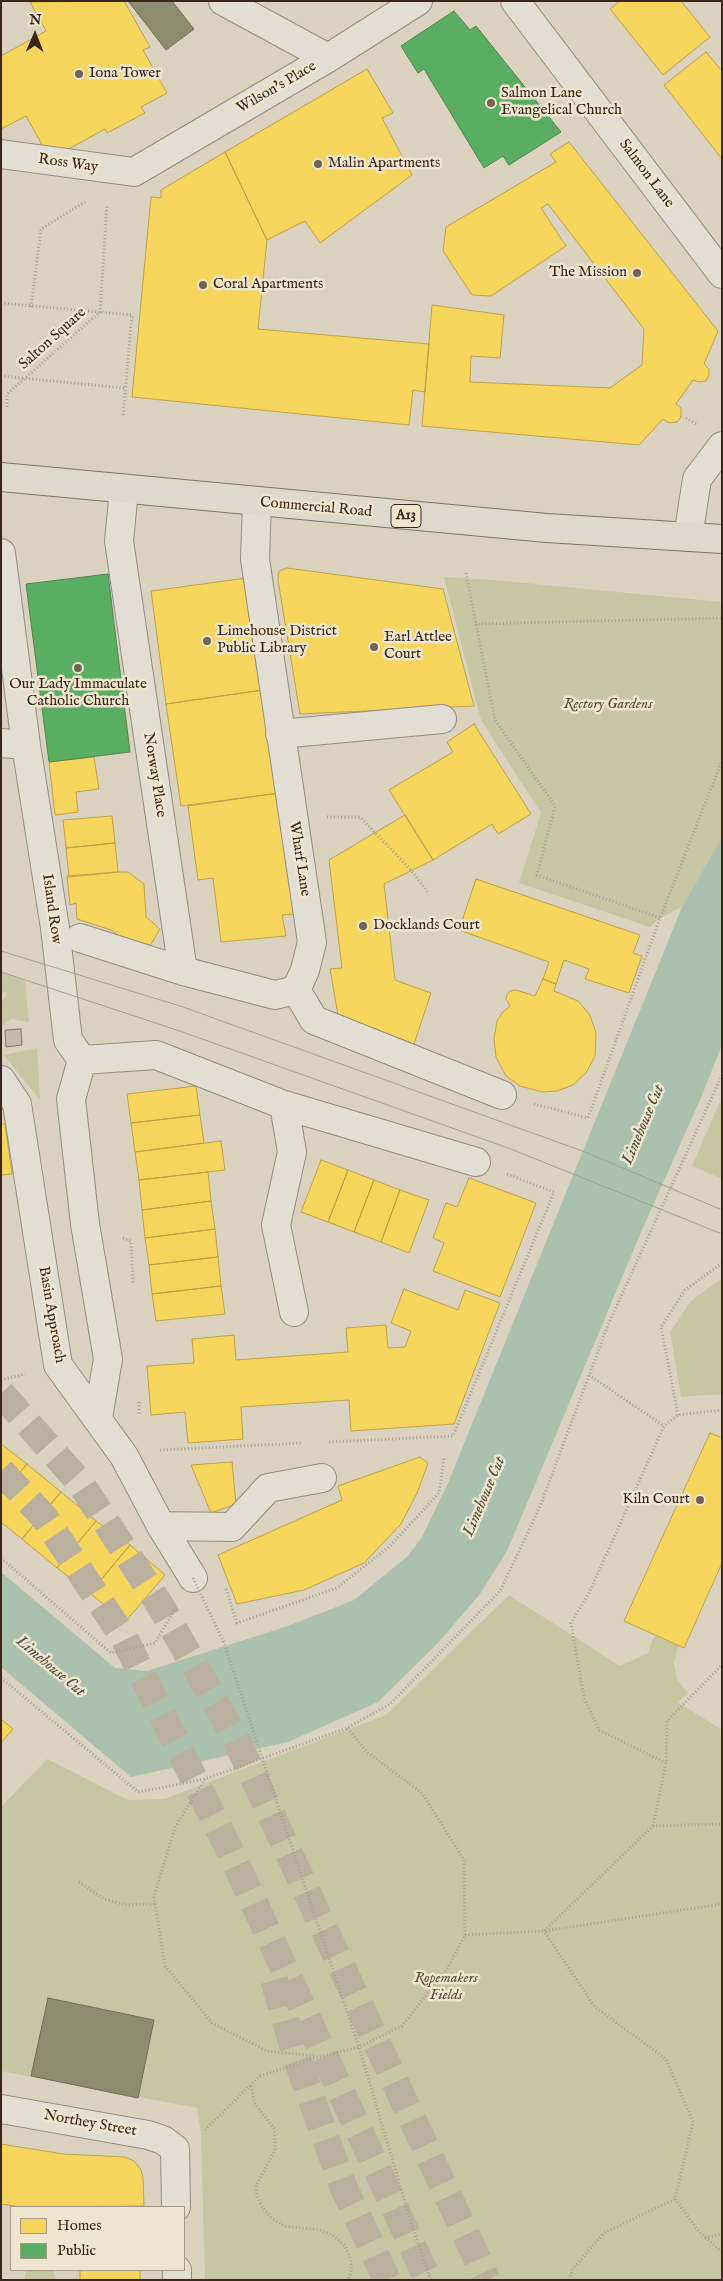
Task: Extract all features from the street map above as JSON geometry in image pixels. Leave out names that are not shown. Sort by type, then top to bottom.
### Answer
[{"type":"highway","name":"Commercial Road","points":[[1,478],[257,503],[547,528],[722,539]]},
{"type":"street","points":[[223,1],[328,58]]},
{"type":"street","name":"Wilson's Place","points":[[134,172],[328,58],[418,1]]},
{"type":"street","name":"Salmon Lane","points":[[524,4],[722,274]]},
{"type":"street","name":"Ross Way","points":[[1,154],[134,172]]},
{"type":"street","points":[[688,537],[697,479],[722,446]]},
{"type":"street","name":"Norway Place","points":[[124,490],[119,541],[183,971]]},
{"type":"street","name":"Wharf Lane","points":[[257,503],[255,559],[292,818],[312,942],[305,970],[296,990]]},
{"type":"street","name":"Island Row","points":[[1,552],[14,744],[55,928],[68,1040],[82,1060]]},
{"type":"street","points":[[280,734],[442,719]]},
{"type":"street","points":[[80,938],[183,971],[276,995],[296,990],[314,1020],[502,1095]]},
{"type":"street","points":[[98,1418],[108,1359],[90,1260],[71,1099],[82,1060],[156,1055],[284,1104],[476,1162]]},
{"type":"street","name":"Basin Approach","points":[[1,1080],[17,1104],[58,1365],[124,1456],[191,1582]]},
{"type":"street","points":[[284,1104],[292,1152],[276,1225],[294,1312]]},
{"type":"street","points":[[161,1526],[232,1527],[268,1488],[322,1478]]},
{"type":"street","name":"Northey Street","points":[[1,2109],[148,2135],[163,2140],[175,2149]]},
{"type":"street","points":[[175,2149],[176,2206]]},
{"type":"path","points":[[31,306],[41,229],[134,172]]},
{"type":"path","name":"Salton Square","points":[[7,406],[7,394],[100,312],[108,188]]},
{"type":"path","name":"Salton Square","points":[[1,303],[132,315],[122,404],[123,417]]},
{"type":"path","points":[[1,376],[124,388]]},
{"type":"path","points":[[466,573],[495,720],[555,806],[537,874],[660,918]]},
{"type":"path","points":[[475,624],[722,618]]},
{"type":"path","points":[[502,1095],[588,1118],[660,918],[722,761]]},
{"type":"path","points":[[292,818],[360,816],[411,870],[429,894]]},
{"type":"path","points":[[1,1678],[138,1792],[205,1779],[347,1728],[390,1704],[500,1590],[538,1509],[608,1325],[722,1075]]},
{"type":"path","points":[[326,1442],[453,1436],[554,1192],[476,1162]]},
{"type":"path","points":[[85,1224],[131,1240],[133,1288]]},
{"type":"path","points":[[678,1416],[661,1327],[685,1290],[722,1263]]},
{"type":"path","points":[[588,1375],[664,1426]]},
{"type":"path","points":[[138,1393],[140,1422]]},
{"type":"path","points":[[666,1763],[600,1730],[584,1698],[571,1623],[589,1593],[664,1426],[678,1416],[722,1410]]},
{"type":"path","points":[[151,1450],[307,1443]]},
{"type":"path","points":[[225,1585],[237,1623],[337,1588],[390,1546],[438,1493],[444,1458]]},
{"type":"path","points":[[1,1558],[112,1653],[155,1643],[179,1602]]},
{"type":"path","points":[[191,1582],[224,1643],[359,2048],[412,2226],[431,2280]]},
{"type":"path","points":[[544,1932],[652,1826],[666,1763],[667,1721],[722,1665]]},
{"type":"path","points":[[175,2149],[201,2134],[260,2076],[318,2057],[359,2048],[402,2026],[447,1969],[466,1936],[464,1860],[422,1793],[368,1753],[347,1728]]},
{"type":"path","points":[[205,1779],[175,1827],[154,1897],[165,1966],[212,2024],[267,2050],[318,2057]]},
{"type":"path","points":[[652,1826],[722,1824]]},
{"type":"path","points":[[79,1882],[104,1899],[125,1905],[155,1904]]},
{"type":"path","points":[[466,1936],[544,1932],[722,1904]]},
{"type":"path","points":[[544,1932],[596,2007],[666,2059],[693,2122],[675,2199]]},
{"type":"path","points":[[251,2085],[255,2104],[274,2128],[275,2137],[275,2150],[256,2186],[257,2196],[262,2207],[272,2218],[284,2226],[320,2230],[332,2235],[345,2246],[351,2260],[351,2271],[348,2280]]},
{"type":"path","points":[[675,2199],[705,2238],[722,2252]]},
{"type":"path","points":[[570,2280],[572,2270],[604,2233],[675,2199]]},
{"type":"path","points":[[705,2238],[722,2234]]},
{"type":"green space","name":"Rectory Gardens","points":[[444,577],[722,602],[722,837],[682,907],[660,918],[650,927],[519,883],[541,813],[481,720]]},
{"type":"green space","points":[[1,973],[25,981],[29,1022],[11,1019],[1,1027],[1,1004],[7,994],[1,990]]},
{"type":"green space","points":[[37,1048],[40,1100],[4,1055]]},
{"type":"green space","points":[[722,1097],[722,1179],[692,1166]]},
{"type":"green space","points":[[722,1278],[722,1394],[681,1397],[670,1332],[691,1301]]},
{"type":"green space","name":"Ropemakers Fields","points":[[509,1595],[620,1666],[648,1653],[654,1636],[678,1646],[674,1663],[677,1679],[688,1693],[678,1702],[722,1730],[722,2280],[205,2280],[201,2134],[197,2108],[1,2071],[1,1807],[47,1759],[128,1800],[164,1799],[386,1715]]},
{"type":"green space","points":[[26,2271],[54,2271],[55,2280],[24,2280]]},
{"type":"water","name":"Limehouse Cut","points":[[722,837],[722,1045],[507,1551],[480,1594],[438,1643],[378,1702],[288,1742],[131,1777],[1,1667],[1,1572],[115,1668],[147,1671],[288,1626],[354,1600],[408,1556],[422,1537],[448,1483],[682,907]]},
{"type":"building: Homes","name":"Iona Tower","points":[[124,1],[150,47],[143,50],[167,93],[141,107],[145,113],[107,133],[105,129],[50,159],[26,116],[1,129],[1,56],[46,31],[30,2]]},
{"type":"building: Homes","points":[[620,1],[681,1],[710,37],[663,75],[610,9]]},
{"type":"building: Homes","points":[[706,52],[722,71],[722,159],[664,85]]},
{"type":"building: Homes","name":"Malin Apartments","points":[[367,69],[393,113],[382,118],[412,175],[320,243],[305,221],[267,240],[225,152]]},
{"type":"building: Homes","name":"The Mission","points":[[569,142],[718,331],[704,364],[709,369],[706,381],[699,382],[693,380],[676,404],[681,408],[681,417],[677,422],[669,423],[663,419],[639,445],[422,426],[432,305],[504,315],[500,358],[471,356],[470,382],[610,388],[642,365],[644,329],[548,204],[541,208],[566,246],[491,296],[472,295],[443,251],[446,227],[556,162],[550,154]]},
{"type":"building: Homes","name":"Coral Apartments","points":[[225,152],[267,240],[258,329],[429,344],[425,392],[413,390],[409,425],[132,397],[151,197],[161,198],[161,190]]},
{"type":"building: Homes","name":"Earl Attlee Court","points":[[287,568],[443,589],[474,706],[300,714],[278,580],[279,571]]},
{"type":"building: Homes","name":"Limehouse District Public Library","points":[[247,578],[263,690],[166,704],[151,591]]},
{"type":"building: Homes","points":[[263,690],[279,793],[181,806],[166,704]]},
{"type":"building: Homes","points":[[474,724],[531,814],[498,834],[492,824],[433,860],[389,790],[453,752],[447,742]]},
{"type":"building: Homes","points":[[94,757],[99,789],[76,792],[78,812],[55,815],[49,762]]},
{"type":"building: Homes","points":[[279,793],[294,914],[282,915],[286,936],[221,942],[213,878],[198,880],[188,806]]},
{"type":"building: Homes","name":"Docklands Court","points":[[405,815],[433,860],[384,884],[395,980],[431,993],[414,1044],[338,1015],[330,969],[342,968],[329,860]]},
{"type":"building: Homes","points":[[112,816],[115,843],[66,848],[63,820]]},
{"type":"building: Homes","points":[[115,843],[118,872],[69,877],[66,848]]},
{"type":"building: Homes","points":[[128,872],[144,884],[146,917],[160,929],[145,954],[111,930],[77,919],[76,903],[70,905],[67,876]]},
{"type":"building: Homes","points":[[476,879],[640,935],[633,953],[642,956],[629,993],[585,979],[589,969],[564,960],[556,984],[543,979],[549,962],[459,930]]},
{"type":"building: Homes","points":[[543,979],[556,984],[554,991],[578,1001],[590,1015],[596,1033],[595,1056],[586,1073],[573,1085],[557,1091],[543,1092],[520,1086],[506,1076],[496,1057],[494,1039],[497,1021],[510,1006],[506,999],[510,991],[516,990],[535,996]]},
{"type":"building: Homes","points":[[196,1086],[200,1115],[131,1123],[127,1094]]},
{"type":"building: Homes","points":[[200,1115],[204,1143],[135,1152],[131,1123]]},
{"type":"building: Homes","points":[[1,1124],[5,1124],[12,1174],[1,1175]]},
{"type":"building: Homes","points":[[221,1141],[225,1170],[139,1180],[135,1152]]},
{"type":"building: Homes","points":[[321,1160],[348,1170],[328,1222],[301,1212]]},
{"type":"building: Homes","points":[[348,1170],[374,1180],[354,1232],[328,1222]]},
{"type":"building: Homes","points":[[208,1172],[211,1201],[142,1210],[139,1180]]},
{"type":"building: Homes","points":[[469,1178],[536,1203],[500,1297],[433,1271],[444,1243],[433,1238],[446,1203],[457,1207]]},
{"type":"building: Homes","points":[[374,1180],[400,1190],[381,1242],[354,1232]]},
{"type":"building: Homes","points":[[400,1190],[429,1200],[409,1253],[381,1242]]},
{"type":"building: Homes","points":[[211,1201],[215,1229],[145,1238],[142,1210]]},
{"type":"building: Homes","points":[[215,1229],[218,1257],[149,1265],[145,1238]]},
{"type":"building: Homes","points":[[218,1257],[221,1286],[152,1294],[149,1265]]},
{"type":"building: Homes","points":[[221,1286],[225,1314],[156,1321],[152,1294]]},
{"type":"building: Homes","points":[[404,1289],[458,1310],[465,1290],[500,1303],[454,1424],[351,1431],[349,1400],[241,1407],[243,1439],[188,1443],[185,1412],[151,1415],[147,1366],[194,1363],[192,1339],[234,1335],[236,1360],[348,1352],[346,1328],[386,1325],[388,1348],[405,1347],[411,1331],[391,1323]]},
{"type":"building: Homes","name":"Kiln Court","points":[[710,1433],[722,1438],[722,1563],[684,1648],[624,1621]]},
{"type":"building: Homes","points":[[1,1444],[27,1464],[1,1495]]},
{"type":"building: Homes","points":[[420,1457],[428,1463],[417,1493],[401,1524],[364,1563],[304,1590],[237,1604],[218,1555],[342,1500],[338,1486]]},
{"type":"building: Homes","points":[[232,1462],[236,1504],[211,1513],[191,1465]]},
{"type":"building: Homes","points":[[27,1464],[61,1492],[22,1539],[1,1522],[1,1495]]},
{"type":"building: Homes","points":[[61,1492],[96,1521],[57,1568],[22,1539]]},
{"type":"building: Homes","points":[[96,1521],[130,1545],[90,1593],[57,1568]]},
{"type":"building: Homes","points":[[130,1545],[165,1575],[125,1622],[90,1593]]},
{"type":"building: Homes","points":[[1,1719],[13,1729],[1,1743]]},
{"type":"building: Homes","points":[[1,2144],[63,2154],[125,2157],[134,2161],[141,2170],[143,2178],[144,2206],[14,2206],[1,2204]]},
{"type":"building: Homes","points":[[80,2271],[140,2271],[140,2280],[80,2280]]},
{"type":"building: Public","name":"Salmon Lane Evangelical Church","points":[[454,11],[470,30],[476,26],[561,132],[509,165],[503,156],[484,168],[424,69],[418,73],[401,46]]},
{"type":"building: Public","name":"Our Lady Immaculate Catholic Church","points":[[108,574],[130,752],[49,762],[26,584]]},
{"type":"building: Industry","points":[[128,1],[172,1],[194,29],[166,50]]},
{"type":"building: Industry","points":[[48,1998],[154,2020],[138,2098],[31,2076]]},
{"type":"building: Other","points":[[21,1029],[22,1045],[6,1047],[5,1030]]},
{"type":"tunnel","points":[[1,1393],[81,1484],[160,1605],[235,1737],[487,2280]]},
{"type":"tunnel","points":[[1,1471],[44,1517],[124,1638],[230,1851],[428,2280]]},
{"type":"tunnel","points":[[274,1980],[297,2059],[343,2186],[387,2280]]},
{"type":"tram line","points":[[1,951],[183,1007],[585,1152],[722,1210]]},
{"type":"tram line","points":[[1,972],[177,1030],[511,1149],[722,1234]]},
{"type":"place","name":"Iona Tower","points":[[79,74]]},
{"type":"place","name":"Salmon Lane Evangelical Church","points":[[491,103]]},
{"type":"place","name":"Malin Apartments","points":[[318,164]]},
{"type":"place","name":"The Mission","points":[[637,273]]},
{"type":"place","name":"Coral Apartments","points":[[203,285]]},
{"type":"place","name":"Limehouse District Public Library","points":[[207,641]]},
{"type":"place","name":"Earl Attlee Court","points":[[374,647]]},
{"type":"place","name":"Our Lady Immaculate Catholic Church","points":[[78,668]]},
{"type":"place","name":"Docklands Court","points":[[363,926]]},
{"type":"place","name":"Kiln Court","points":[[700,1500]]}]
